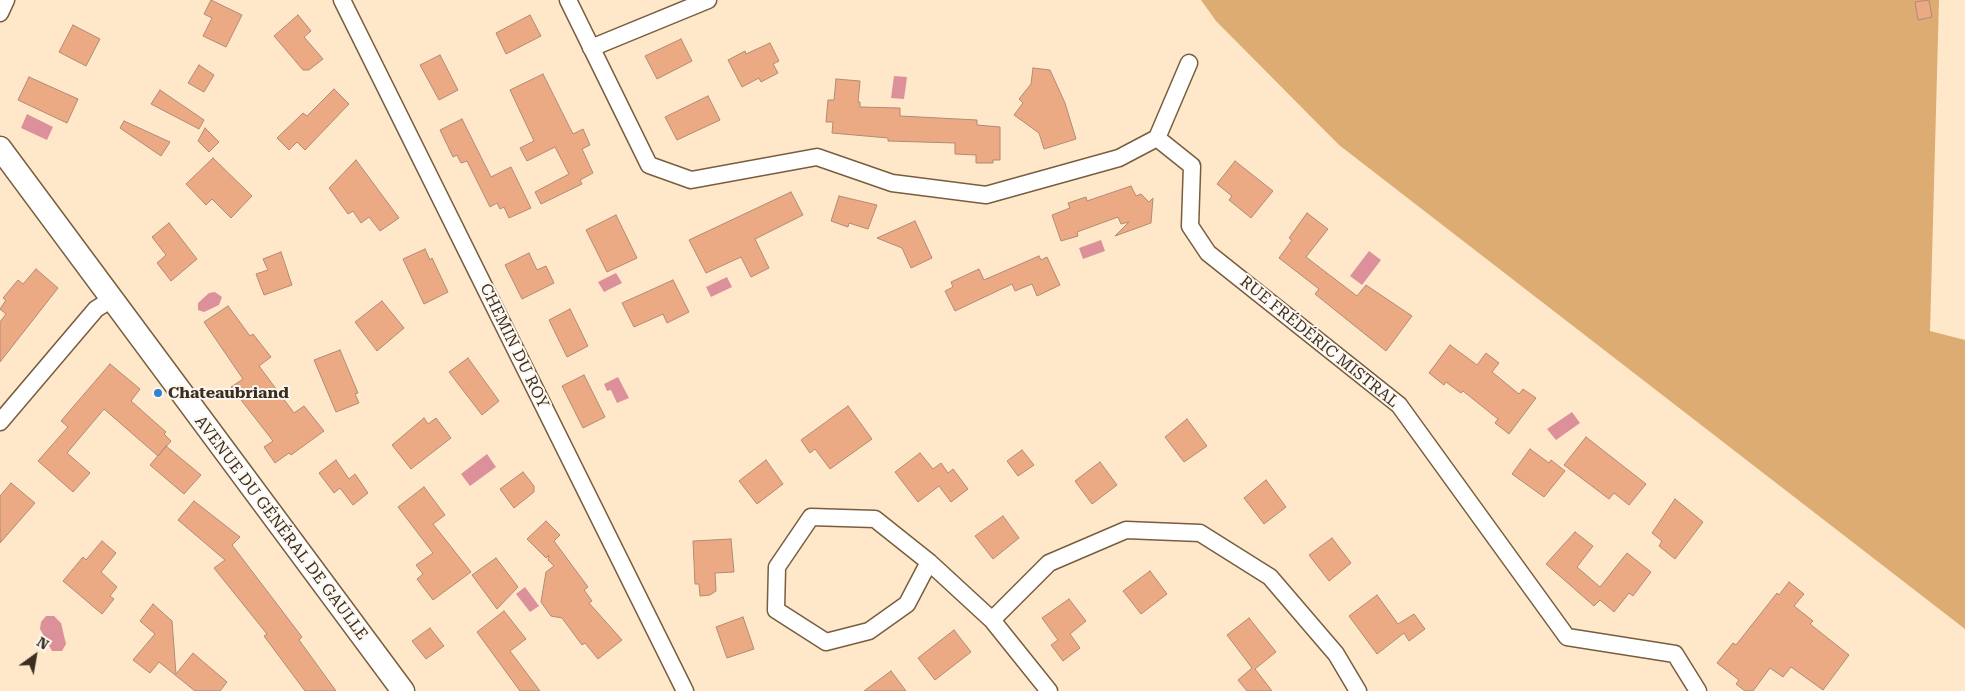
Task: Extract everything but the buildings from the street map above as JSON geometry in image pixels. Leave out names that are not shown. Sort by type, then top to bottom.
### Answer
[{"type":"main road","name":"AVENUE DU GÉNÉRAL DE GAULLE","points":[[0,148],[403,691]]},
{"type":"street","points":[[0,13],[6,0]]},
{"type":"street","name":"CHEMIN DU ROY","points":[[342,0],[685,691]]},
{"type":"street","points":[[568,0],[649,165],[691,180],[817,157],[892,183],[986,195],[1119,158],[1157,138],[1189,63]]},
{"type":"street","points":[[591,48],[708,0]]},
{"type":"street","name":"RUE FRÉDÉRIC MISTRAL","points":[[1157,138],[1192,166],[1190,226],[1208,253],[1399,405],[1567,637],[1675,654],[1698,691]]},
{"type":"street","points":[[0,422],[96,309],[112,299]]},
{"type":"street","points":[[929,562],[907,604],[869,631],[826,642],[776,610],[777,567],[811,517],[874,519],[929,562],[992,620],[1049,691]]},
{"type":"street","points":[[992,620],[1049,563],[1126,530],[1200,533],[1270,577],[1336,654],[1358,691]]},
{"type":"shaded area","points":[[1201,0],[1939,0],[1930,331],[1965,340],[1965,629],[1339,145],[1216,21]]},
{"type":"shaded area","points":[[894,76],[907,77],[904,99],[891,98]]},
{"type":"shaded area","points":[[27,114],[53,127],[47,140],[21,128]]},
{"type":"shaded area","points":[[1101,240],[1105,251],[1083,259],[1079,248]]},
{"type":"shaded area","points":[[1369,251],[1381,260],[1362,285],[1350,276]]},
{"type":"shaded area","points":[[616,273],[622,283],[604,292],[598,282]]},
{"type":"shaded area","points":[[727,277],[732,287],[711,297],[706,287]]},
{"type":"shaded area","points":[[215,292],[222,297],[219,305],[204,312],[198,310],[198,303],[209,293]]},
{"type":"shaded area","points":[[618,377],[629,398],[617,403],[611,390],[607,391],[604,384]]},
{"type":"shaded area","points":[[1572,412],[1580,423],[1556,440],[1547,429]]},
{"type":"shaded area","points":[[487,454],[496,467],[470,486],[461,474]]},
{"type":"shaded area","points":[[525,587],[539,606],[530,612],[516,594]]},
{"type":"shaded area","points":[[46,616],[54,616],[61,623],[66,644],[62,651],[52,651],[40,629],[41,622]]},
{"type":"place","name":"Chateaubriand","points":[[158,393]]}]
